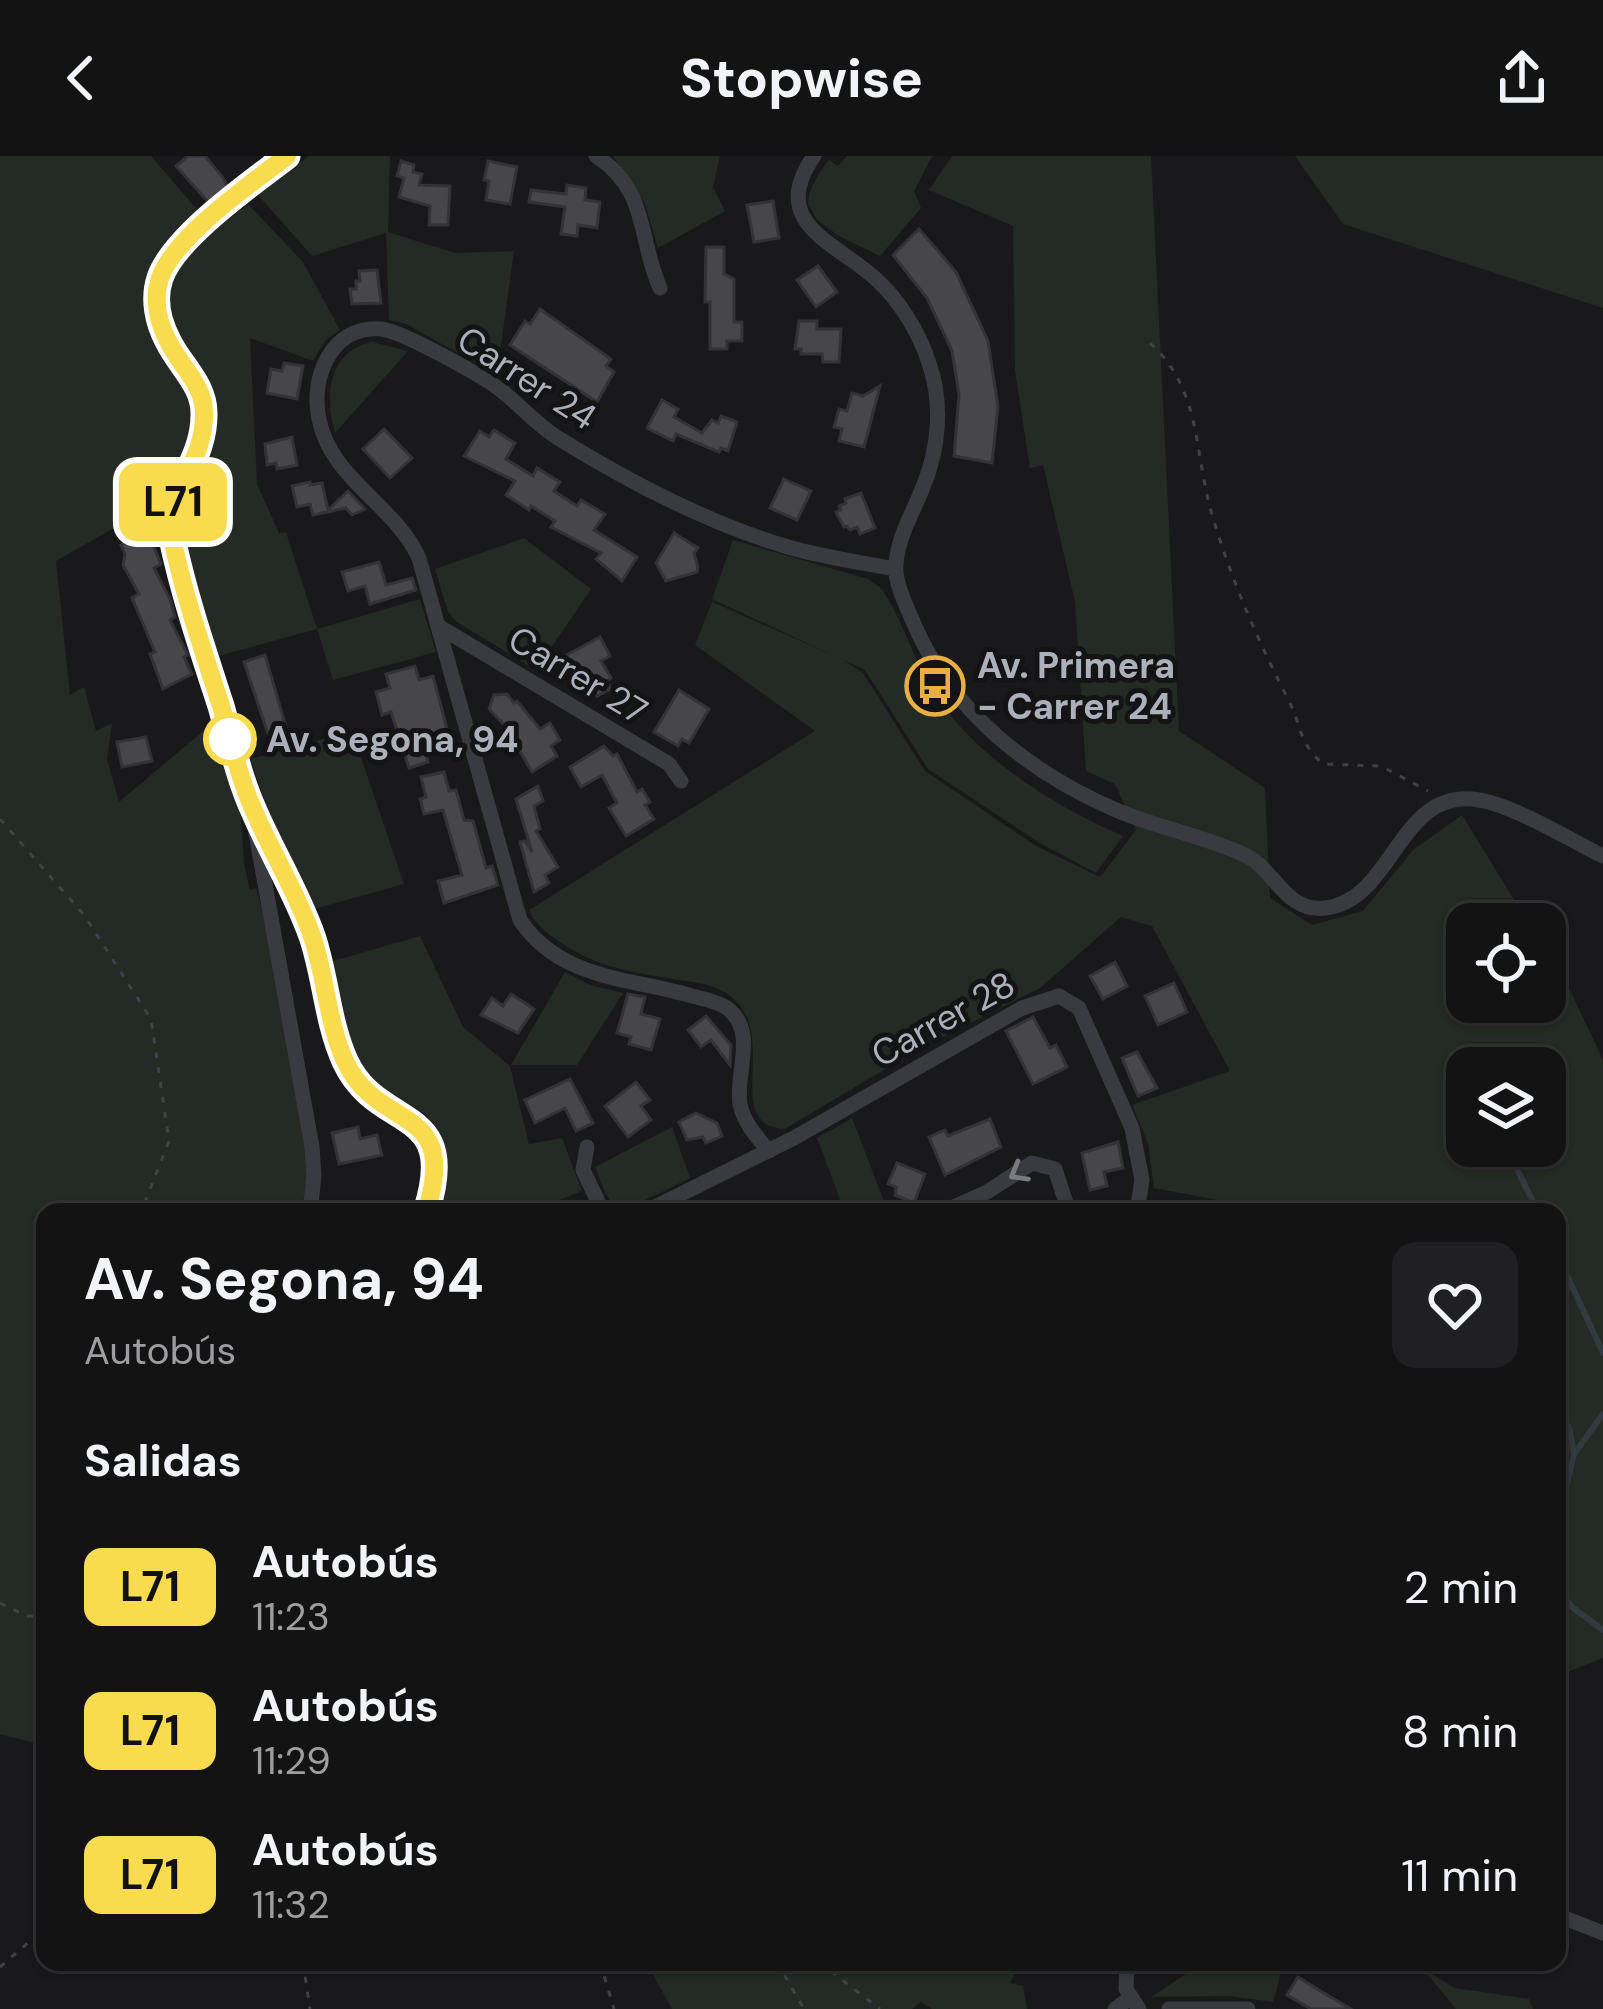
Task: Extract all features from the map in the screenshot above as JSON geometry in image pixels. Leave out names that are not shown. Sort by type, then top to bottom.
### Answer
[{"type":"street","points":[[286,156],[182,245],[164,270],[157,300],[162,328],[199,387],[205,413],[198,451],[171,509],[172,538],[252,808],[312,1147],[311,1203]]},
{"type":"street","points":[[596,156],[611,167],[635,200],[660,288]]},
{"type":"street","points":[[814,156],[799,183],[797,201],[802,216],[812,232],[891,295],[924,349],[936,390],[932,458],[900,538],[895,569],[916,627],[945,681],[964,705],[1053,779],[1118,811],[1244,855],[1303,906],[1329,908],[1360,892],[1418,818],[1444,802],[1465,799],[1495,804],[1603,856]]},
{"type":"street","name":"Carrer 24","points":[[769,1151],[742,1110],[743,1039],[726,1008],[679,992],[601,977],[544,947],[520,920],[422,568],[410,541],[335,458],[318,417],[318,384],[327,356],[345,339],[369,330],[397,333],[503,392],[555,437],[706,518],[789,547],[895,569]]},
{"type":"street","name":"Carrer 27","points":[[438,626],[669,764],[681,781]]},
{"type":"street","points":[[252,808],[312,938],[333,1029],[353,1077],[371,1098],[418,1124],[428,1136],[433,1166],[429,1203]]},
{"type":"street","name":"Carrer 28","points":[[663,1203],[769,1151],[1022,1007],[1059,996],[1079,1008],[1132,1128],[1141,1165],[1139,1203]]},
{"type":"street","points":[[587,1147],[583,1170],[599,1203]]},
{"type":"street","points":[[962,1203],[1032,1162],[1055,1169],[1066,1203]]},
{"type":"street","points":[[1566,1919],[1603,1933]]},
{"type":"street","points":[[1115,2009],[1135,2004],[1125,1971]]},
{"type":"street","points":[[1169,2009],[1248,2009]]},
{"type":"path","points":[[1150,343],[1171,362],[1183,382],[1212,517],[1263,651],[1293,708],[1304,747],[1323,764],[1381,766],[1444,802]]},
{"type":"path","points":[[0,819],[84,915],[151,1019],[169,1141],[145,1203]]},
{"type":"path","points":[[0,1603],[36,1616]]},
{"type":"path","points":[[0,1967],[36,1936]]},
{"type":"path","points":[[304,1971],[310,2009]]},
{"type":"path","points":[[603,1971],[614,2009]]},
{"type":"path","points":[[782,1971],[804,2009]]},
{"type":"path","points":[[831,1971],[880,2009]]},
{"type":"shaded area","points":[[0,156],[151,156],[201,214],[159,260],[148,293],[154,331],[186,388],[195,421],[191,442],[161,501],[56,561],[70,695],[84,687],[96,731],[112,723],[107,759],[119,802],[214,722],[240,804],[250,890],[256,888],[264,918],[307,1154],[307,1192],[302,1203],[36,1203],[36,1744],[0,1734]]},
{"type":"shaded area","points":[[309,156],[390,156],[388,232],[455,253],[514,251],[497,375],[406,324],[389,320],[386,233],[312,256],[258,195]]},
{"type":"shaded area","points":[[613,156],[720,156],[713,187],[725,211],[658,248],[645,204]]},
{"type":"shaded area","points":[[847,156],[932,156],[914,191],[921,208],[880,256],[817,220],[808,203],[812,186],[829,160],[838,166]]},
{"type":"shaded area","points":[[952,156],[1151,156],[1179,731],[1265,788],[1270,898],[1312,925],[1363,911],[1413,850],[1462,815],[1516,903],[1446,903],[1446,1023],[1566,1023],[1566,983],[1603,1060],[1603,1658],[1566,1672],[1566,1203],[1234,1203],[1154,1188],[1148,1143],[1132,1105],[1230,1071],[1152,926],[1121,917],[1040,988],[917,1050],[785,1129],[766,1124],[756,1111],[751,1030],[743,1010],[726,993],[600,963],[546,932],[529,910],[815,731],[695,645],[712,602],[842,659],[863,673],[925,771],[1036,846],[1100,877],[1136,830],[1115,784],[1086,771],[1075,602],[1043,465],[1030,468],[1015,371],[1013,226],[929,190]]},
{"type":"shaded area","points":[[1295,156],[1603,156],[1603,308],[1343,224]]},
{"type":"shaded area","points":[[248,204],[303,262],[340,330],[325,341],[313,361],[250,338],[257,484],[279,533],[286,532],[317,629],[218,656],[193,580],[183,521],[188,492],[214,429],[213,398],[173,326],[169,304],[181,266]]},
{"type":"shaded area","points":[[372,342],[408,351],[335,433],[330,404],[333,377],[346,355]]},
{"type":"shaded area","points":[[524,538],[591,589],[536,670],[457,622],[448,612],[435,569]]},
{"type":"shaded area","points":[[733,540],[868,579],[881,588],[932,689],[969,736],[1042,794],[1123,836],[1096,873],[1038,842],[928,769],[865,670],[712,599]]},
{"type":"shaded area","points":[[420,599],[436,652],[333,680],[317,629]]},
{"type":"shaded area","points":[[352,731],[404,884],[314,909],[250,759]]},
{"type":"shaded area","points":[[420,936],[463,1027],[510,1066],[529,1144],[562,1138],[582,1191],[552,1203],[438,1203],[443,1153],[435,1127],[415,1107],[378,1087],[359,1065],[342,1022],[330,962]]},
{"type":"shaded area","points":[[565,972],[590,985],[623,993],[577,1065],[511,1065]]},
{"type":"shaded area","points":[[852,1118],[885,1203],[842,1203],[817,1138]]},
{"type":"shaded area","points":[[672,1127],[690,1178],[640,1201],[614,1203],[595,1167]]},
{"type":"shaded area","points":[[651,1971],[1016,1971],[1010,1983],[1023,1986],[1027,2009],[932,2009],[921,2002],[912,2009],[672,2009]]},
{"type":"shaded area","points":[[1190,1971],[1282,1971],[1273,2002],[1228,1996],[1151,1997]]},
{"type":"shaded area","points":[[1425,1971],[1455,1988],[1529,1999],[1533,2009],[1456,2009]]},
{"type":"building","points":[[188,156],[205,156],[224,179],[227,187],[210,204],[176,166]]},
{"type":"building","points":[[401,161],[422,174],[419,185],[450,186],[448,225],[429,225],[430,206],[399,197],[404,178],[397,176]]},
{"type":"building","points":[[488,161],[517,167],[510,204],[486,200]]},
{"type":"building","points":[[567,185],[586,188],[585,200],[600,202],[597,228],[578,225],[577,236],[561,234],[565,207],[529,202],[531,190],[566,194]]},
{"type":"building","points":[[773,201],[779,238],[754,242],[747,205]]},
{"type":"building","points":[[919,229],[956,272],[988,341],[998,407],[992,463],[954,456],[959,395],[952,351],[927,298],[893,255]]},
{"type":"building","points":[[706,247],[724,247],[724,274],[734,279],[734,322],[742,322],[742,341],[727,341],[727,349],[710,349]]},
{"type":"building","points":[[818,266],[837,292],[816,307],[797,280]]},
{"type":"building","points":[[377,270],[381,303],[352,304],[350,289],[356,289],[360,281],[359,271]]},
{"type":"building","points":[[540,309],[611,359],[606,366],[614,372],[597,402],[510,345],[525,321],[530,324]]},
{"type":"building","points":[[799,321],[817,321],[817,329],[841,329],[839,362],[823,362],[822,354],[801,354],[801,349],[795,349]]},
{"type":"building","points":[[284,363],[303,366],[297,399],[267,393],[271,369],[282,371]]},
{"type":"building","points":[[880,386],[864,447],[839,441],[842,429],[834,427],[839,409],[847,411],[852,393],[863,396]]},
{"type":"building","points":[[662,400],[678,409],[674,417],[702,433],[721,416],[737,422],[728,451],[721,448],[719,452],[676,434],[673,441],[647,428]]},
{"type":"building","points":[[384,429],[412,458],[390,478],[363,449]]},
{"type":"building","points":[[494,430],[515,443],[506,459],[533,476],[537,468],[560,482],[554,491],[577,506],[581,500],[605,514],[594,530],[637,557],[622,581],[596,559],[601,553],[551,527],[555,521],[506,495],[515,481],[464,456],[480,431],[489,437]]},
{"type":"building","points":[[292,437],[297,465],[277,469],[276,463],[267,465],[265,444]]},
{"type":"building","points":[[784,479],[811,491],[797,520],[770,508]]},
{"type":"building","points":[[322,483],[328,510],[348,491],[365,509],[352,515],[346,508],[313,515],[310,504],[297,507],[292,486]]},
{"type":"building","points":[[861,493],[875,528],[860,534],[857,527],[844,527],[836,512],[845,499]]},
{"type":"building","points":[[147,531],[161,564],[154,568],[175,617],[170,620],[192,674],[163,689],[150,654],[155,652],[132,598],[139,594],[123,565],[121,545]]},
{"type":"building","points":[[674,533],[698,548],[694,553],[698,567],[697,572],[666,581],[656,563]]},
{"type":"building","points":[[379,562],[386,585],[412,578],[416,590],[370,604],[365,586],[348,591],[342,572]]},
{"type":"building","points":[[600,637],[610,656],[601,661],[611,678],[607,681],[611,689],[597,696],[581,667],[570,673],[561,658]]},
{"type":"building","points":[[265,655],[286,727],[281,729],[274,752],[244,662]]},
{"type":"building","points":[[415,666],[419,680],[433,676],[449,736],[423,743],[428,762],[409,768],[391,712],[382,715],[376,692],[390,688],[386,674]]},
{"type":"building","points":[[679,690],[709,709],[689,743],[682,739],[678,746],[654,732]]},
{"type":"building","points":[[507,694],[540,729],[550,723],[560,740],[551,746],[557,756],[532,772],[506,727],[489,709],[494,695]]},
{"type":"building","points":[[146,737],[152,761],[122,767],[117,742]]},
{"type":"building","points":[[604,746],[613,756],[617,754],[637,792],[642,789],[650,802],[645,805],[654,819],[626,836],[609,808],[617,803],[602,775],[581,787],[570,767]]},
{"type":"building","points":[[444,772],[449,791],[456,790],[464,820],[473,821],[486,868],[492,866],[498,885],[444,903],[438,881],[462,875],[443,810],[424,814],[420,799],[426,797],[421,777]]},
{"type":"building","points":[[538,786],[543,801],[534,806],[540,829],[536,831],[558,867],[545,875],[549,883],[534,892],[520,842],[525,841],[532,852],[516,799]]},
{"type":"building","points":[[1115,962],[1127,986],[1103,999],[1090,976]]},
{"type":"building","points":[[1174,983],[1187,1012],[1158,1025],[1145,996]]},
{"type":"building","points":[[511,994],[534,1009],[518,1033],[481,1015],[492,998],[503,1006]]},
{"type":"building","points":[[628,994],[645,997],[641,1014],[660,1019],[651,1050],[629,1044],[631,1037],[617,1033]]},
{"type":"building","points":[[706,1016],[731,1045],[730,1065],[711,1040],[701,1047],[688,1030]]},
{"type":"building","points":[[1033,1017],[1067,1067],[1033,1084],[1006,1031]]},
{"type":"building","points":[[1137,1052],[1157,1088],[1138,1096],[1122,1058]]},
{"type":"building","points":[[570,1079],[593,1123],[576,1131],[565,1108],[535,1123],[525,1100]]},
{"type":"building","points":[[636,1082],[650,1100],[641,1106],[651,1120],[628,1137],[605,1106]]},
{"type":"building","points":[[696,1113],[717,1123],[722,1136],[706,1143],[703,1137],[687,1140],[679,1122]]},
{"type":"building","points":[[990,1119],[1001,1147],[945,1175],[929,1137],[945,1130],[948,1136]]},
{"type":"building","points":[[358,1127],[360,1139],[377,1135],[382,1155],[339,1164],[332,1133]]},
{"type":"building","points":[[1118,1142],[1123,1168],[1104,1172],[1107,1186],[1090,1190],[1082,1153]]},
{"type":"building","points":[[897,1163],[925,1174],[914,1203],[895,1195],[896,1187],[888,1184]]},
{"type":"building","points":[[1298,1977],[1351,2009],[1311,2009],[1287,1995]]},
{"type":"waterway","points":[[1516,1167],[1534,1203]]},
{"type":"waterway","points":[[1566,1273],[1603,1353]]},
{"type":"waterway","points":[[1574,1454],[1603,1414]]},
{"type":"waterway","points":[[1566,1424],[1574,1454],[1566,1487]]},
{"type":"waterway","points":[[1566,1600],[1603,1630]]},
{"type":"bus line","name":"L71","points":[[287,156],[182,245],[159,280],[162,328],[199,387],[205,413],[198,451],[171,509],[172,538],[252,808],[312,938],[333,1029],[346,1063],[371,1098],[424,1129],[433,1153],[429,1203]]},
{"type":"place","name":"Av. Primera - Carrer 24","points":[[935,686]]},
{"type":"place","name":"Av. Segona, 94","points":[[230,739]]}]
